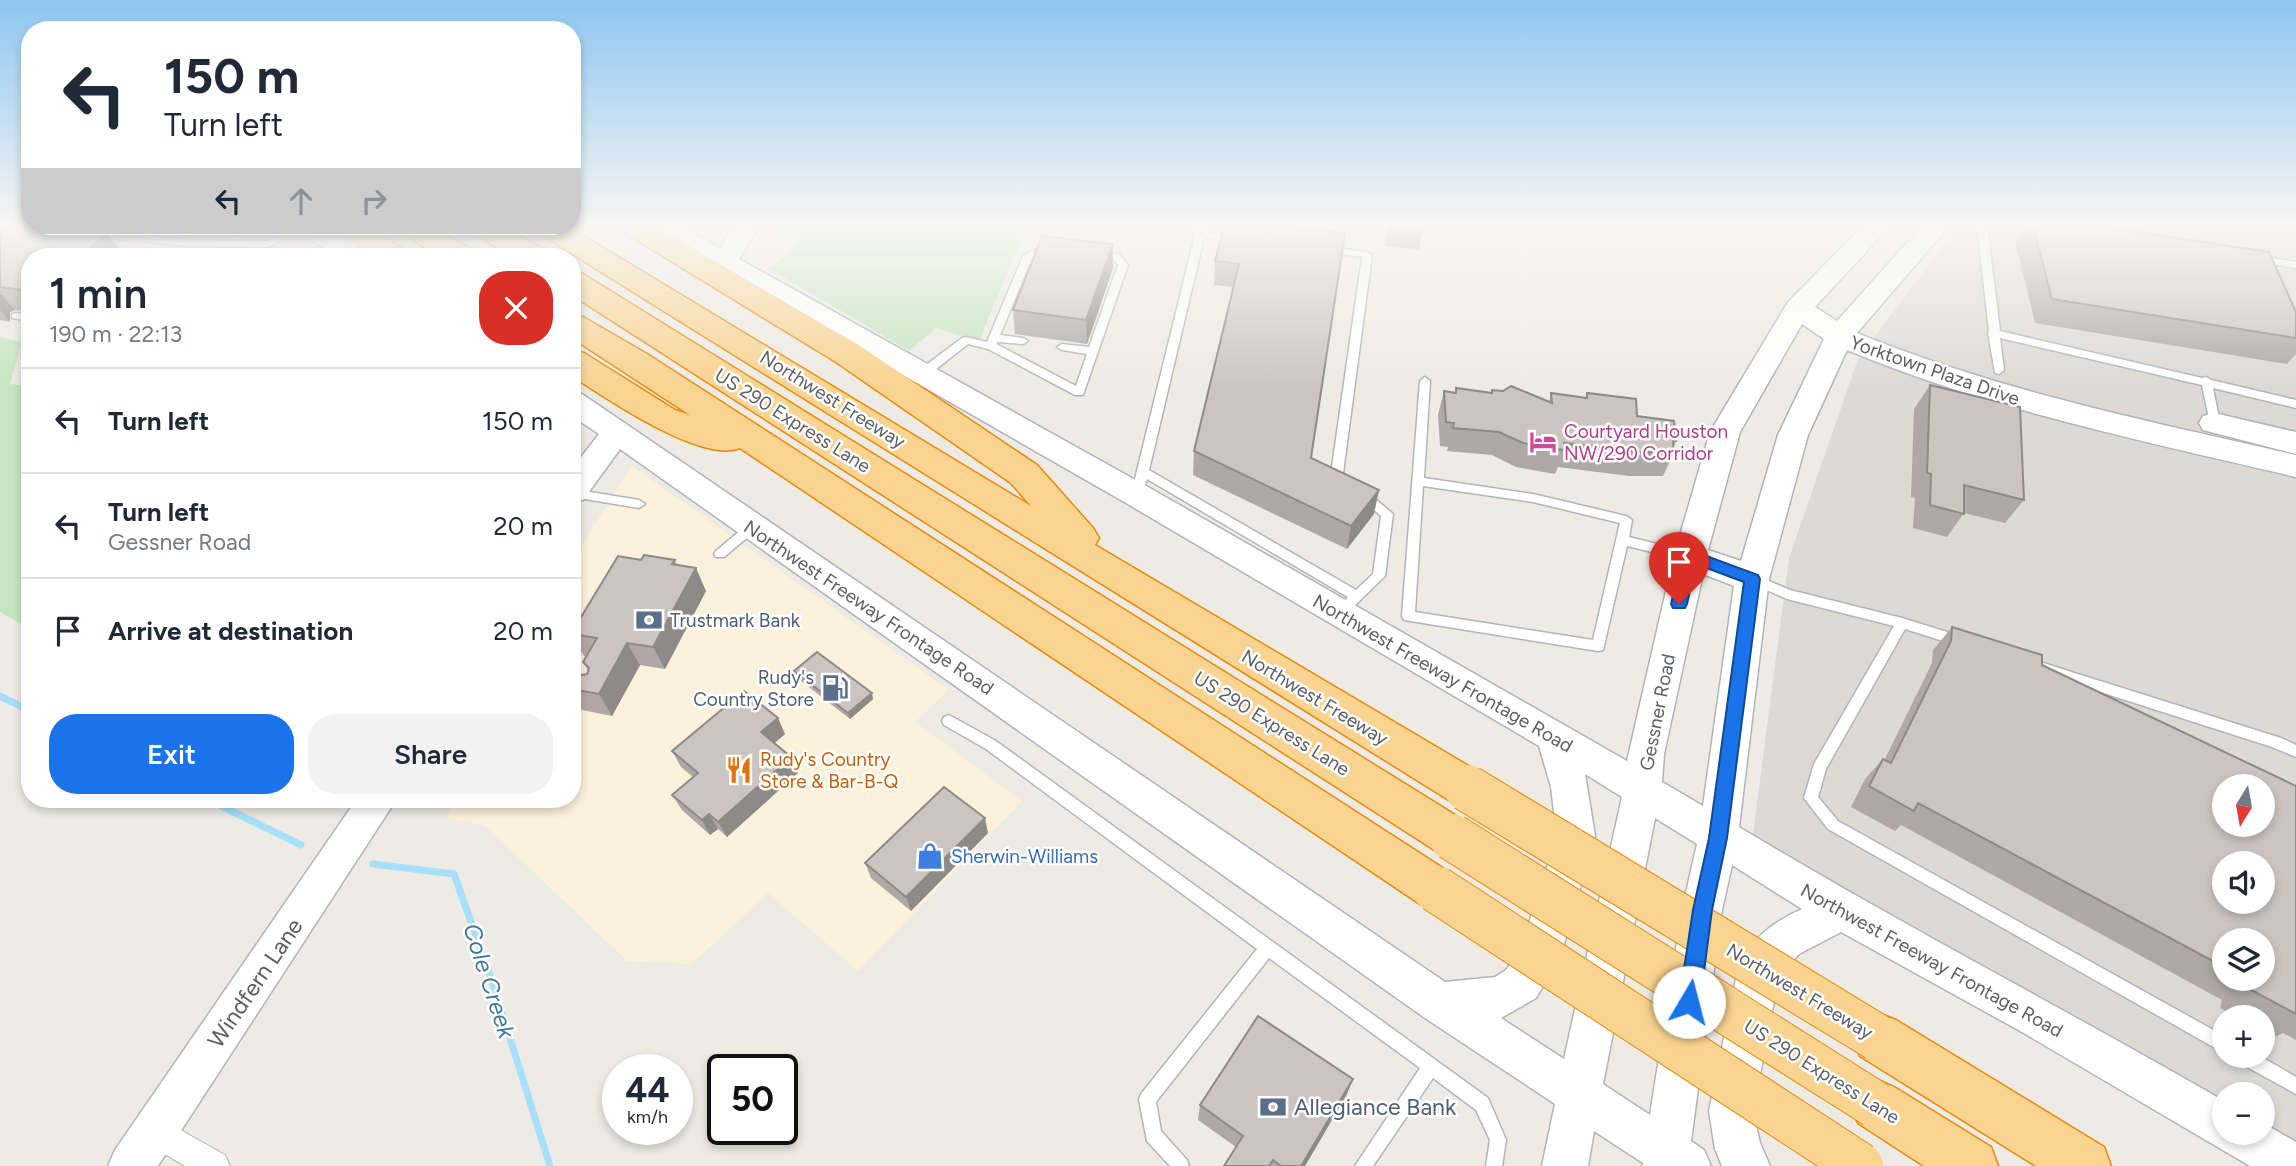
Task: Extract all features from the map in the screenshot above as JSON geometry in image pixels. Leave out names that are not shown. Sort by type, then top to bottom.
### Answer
[{"type":"highway","name":"Northwest Freeway","points":[[634,279],[2085,1166]]},
{"type":"highway","points":[[723,279],[848,354],[1024,474],[1107,569]]},
{"type":"highway","name":"US 290 Express Lane","points":[[581,287],[1972,1166]]},
{"type":"highway","points":[[581,330],[1860,1166]]},
{"type":"highway","points":[[581,367],[663,418],[779,458]]},
{"type":"main road","name":"Northwest Freeway Frontage Road","points":[[756,279],[922,374],[1140,483],[1349,605],[1718,838],[1842,911],[2037,1017],[2212,1119]]},
{"type":"main road","name":"Gessner Road","points":[[1565,1166],[1642,790],[1646,754],[1690,556],[1725,432],[1798,308],[1826,279]]},
{"type":"main road","points":[[1674,1161],[1702,910],[1718,838],[1752,579],[1793,435],[1845,327],[1888,279]]},
{"type":"main road","name":"Yorktown Plaza Drive","points":[[1798,308],[1845,327],[1916,344],[2217,436],[2296,466]]},
{"type":"main road","name":"Yorktown Plaza Drive","points":[[1845,327],[1907,364],[2042,407],[2217,436],[2296,443]]},
{"type":"main road","name":"Northwest Freeway Frontage Road","points":[[581,407],[1440,1003],[1522,1058],[1580,1092],[1674,1161]]},
{"type":"main road","points":[[581,480],[618,432]]},
{"type":"main road","points":[[1690,556],[1752,579]]},
{"type":"main road","points":[[1440,1003],[1501,997],[1521,984],[1539,958],[1576,836],[1570,787],[1554,736]]},
{"type":"main road","name":"Windfern Lane","points":[[131,1166],[372,808]]},
{"type":"main road","points":[[1748,1166],[1738,1149],[1731,1111],[1759,969],[1770,950],[1789,936],[1842,911]]},
{"type":"main road","points":[[2257,1145],[2293,1166]]},
{"type":"street","points":[[154,1130],[215,1166]]},
{"type":"lane","points":[[993,342],[1018,279]]},
{"type":"lane","points":[[993,342],[1079,392],[1118,279]]},
{"type":"lane","points":[[1140,483],[1187,279]]},
{"type":"lane","points":[[1349,605],[1379,576],[1387,514],[1337,474],[1364,279]]},
{"type":"lane","points":[[1988,279],[1999,370]]},
{"type":"lane","points":[[16,316],[21,317]]},
{"type":"lane","points":[[1993,333],[2296,404]]},
{"type":"lane","points":[[922,374],[966,340],[1023,341]]},
{"type":"lane","points":[[1062,347],[1093,351]]},
{"type":"lane","points":[[1418,481],[1532,498],[1626,520],[1598,646],[1408,616],[1425,381]]},
{"type":"lane","points":[[2206,381],[2217,436]]},
{"type":"lane","points":[[581,494],[639,504]]},
{"type":"lane","points":[[720,554],[752,527]]},
{"type":"lane","points":[[1622,540],[1690,556]]},
{"type":"lane","points":[[1752,579],[1787,594],[1902,623],[1979,648]]},
{"type":"lane","points":[[1902,623],[1819,768],[1811,798],[1833,825],[2212,1038]]},
{"type":"lane","points":[[2031,664],[2276,742],[2296,751]]},
{"type":"lane","points":[[948,721],[991,745],[1482,1104],[1498,1140],[1494,1166]]},
{"type":"lane","points":[[1181,1166],[1153,1135],[1147,1100],[1268,948]]},
{"type":"lane","points":[[1363,1166],[1431,1066]]},
{"type":"lane","points":[[2265,1068],[2296,1086]]},
{"type":"shaded area","points":[[1918,279],[2296,279],[2296,1166],[2263,1166],[2229,1145],[2275,1145],[2275,1082],[2212,1082],[2212,1134],[1751,849],[1789,558],[1858,359]]},
{"type":"shaded area","points":[[632,466],[949,690],[915,722],[1022,801],[858,971],[768,893],[692,964],[627,961],[485,826],[447,817],[450,808],[581,808],[581,546]]},
{"type":"green space","points":[[788,279],[1004,279],[979,341],[936,328],[909,351]]},
{"type":"green space","points":[[0,337],[21,342],[10,384],[21,385],[21,624],[0,612]]},
{"type":"building","points":[[0,279],[21,279],[21,290],[0,287]]},
{"type":"building","points":[[1025,279],[1100,279],[1086,320],[1013,310]]},
{"type":"building","points":[[1235,279],[1338,279],[1311,458],[1379,490],[1351,526],[1194,451]]},
{"type":"building","points":[[2047,279],[2281,279],[2296,312],[2296,338],[2052,299]]},
{"type":"building","points":[[1930,385],[2020,407],[2024,500],[1964,485],[1964,514],[1930,505],[1931,474],[1927,473]]},
{"type":"building","points":[[1511,386],[1552,403],[1551,393],[1587,398],[1587,393],[1636,399],[1637,416],[1674,421],[1674,453],[1639,452],[1564,443],[1564,450],[1523,443],[1499,432],[1453,428],[1454,423],[1446,422],[1444,391],[1456,393],[1456,388],[1492,393],[1492,390],[1503,391]]},
{"type":"building","points":[[644,555],[675,560],[672,564],[696,568],[653,647],[627,643],[599,694],[581,691],[581,675],[587,674],[589,668],[583,662],[597,638],[581,635],[581,617],[618,556],[641,560]]},
{"type":"building","points":[[1952,627],[2042,655],[2042,665],[2271,774],[2212,774],[2212,837],[2275,837],[2275,776],[2296,786],[2296,1014],[2253,991],[2275,991],[2275,928],[2212,928],[2212,961],[1918,803],[1914,811],[1869,786],[1883,759],[1891,763],[1951,641]]},
{"type":"building","name":"Rudy's Country Store","points":[[817,652],[872,693],[848,713],[794,671]]},
{"type":"building","name":"Rudy's Country Store & Bar-B-Q","points":[[744,691],[778,718],[761,732],[791,757],[718,822],[709,814],[702,820],[672,795],[698,773],[672,751]]},
{"type":"building","name":"Sherwin-Williams","points":[[944,787],[985,818],[906,897],[865,863]]},
{"type":"building","name":"Allegiance Bank","points":[[1258,1016],[1353,1079],[1301,1166],[1281,1166],[1273,1160],[1269,1166],[1224,1166],[1243,1136],[1200,1105]]},
{"type":"waterway","name":"Cole Creek","points":[[0,696],[21,706]]},
{"type":"waterway","name":"Cole Creek","points":[[225,808],[301,845]]},
{"type":"waterway","name":"Cole Creek","points":[[373,864],[454,874],[493,984],[550,1166]]},
{"type":"place","name":"Courtyard Houston NW/290 Corridor","points":[[1543,442]]},
{"type":"place","name":"Trustmark Bank","points":[[649,620]]},
{"type":"place","name":"Rudy's Country Store","points":[[835,688]]},
{"type":"place","name":"Rudy's Country Store & Bar-B-Q","points":[[739,770]]},
{"type":"place","name":"Sherwin-Williams","points":[[930,856]]},
{"type":"place","name":"Allegiance Bank","points":[[1273,1107]]},
{"type":"route","points":[[1679,604],[1690,556],[1752,579],[1718,838],[1702,910],[1689,1002]]}]
